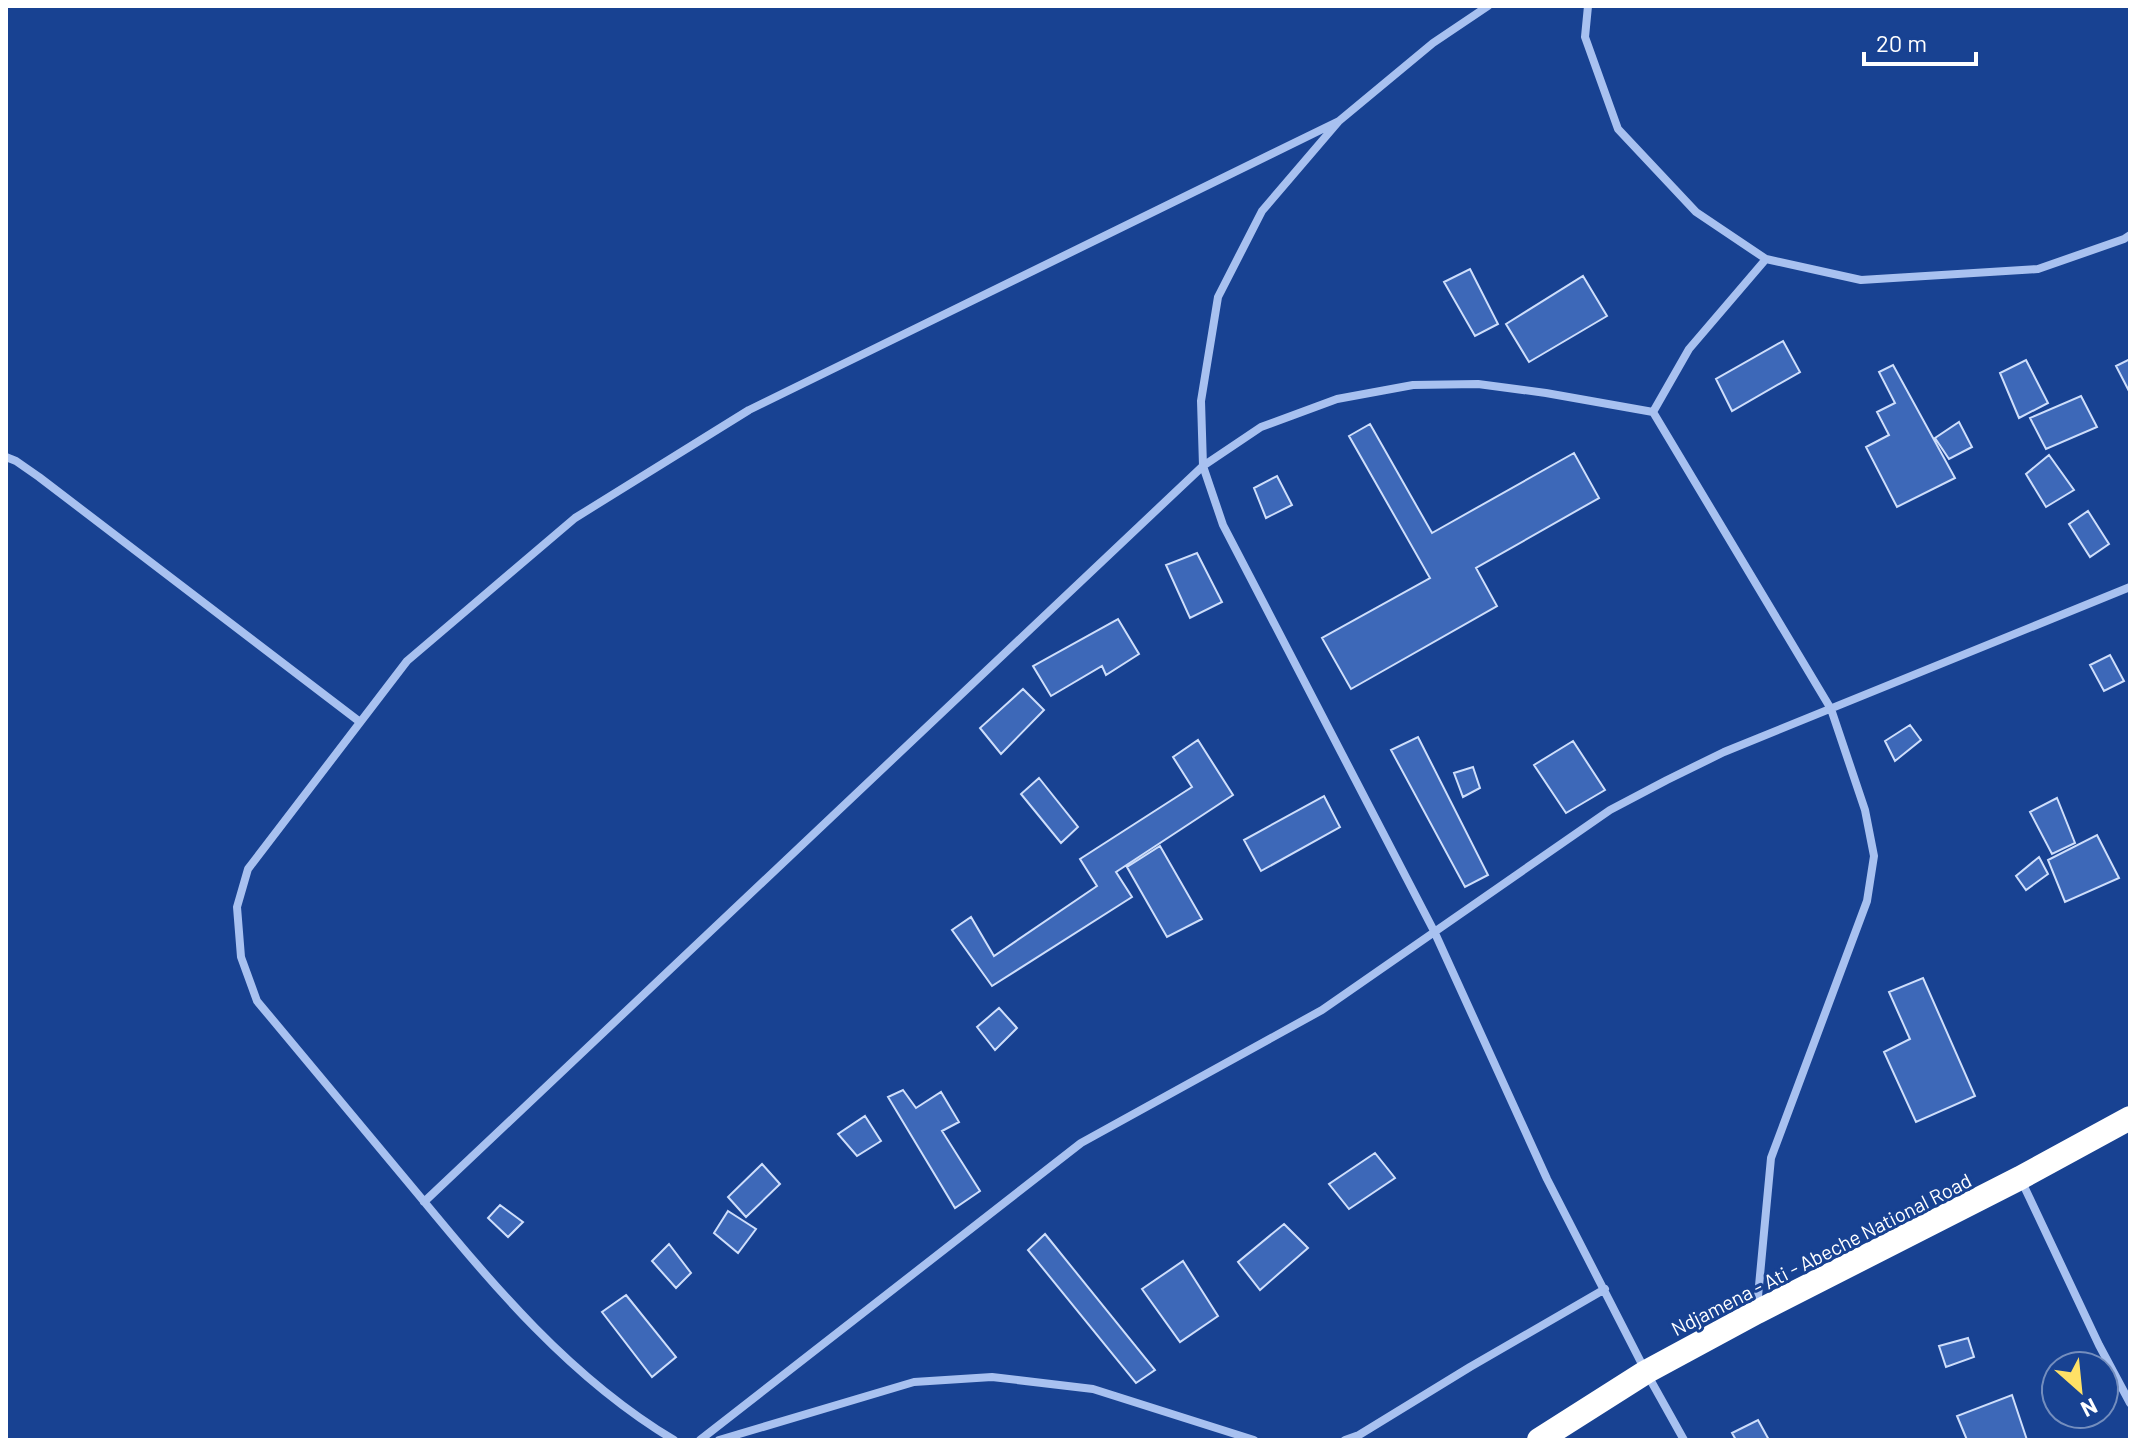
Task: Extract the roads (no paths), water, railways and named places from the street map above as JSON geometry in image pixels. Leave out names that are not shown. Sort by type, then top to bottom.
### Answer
[{"type":"highway","name":"Ndjamena - Ati - Abeche National Road","points":[[1539,1440],[1646,1372],[2130,1118]]},
{"type":"street","points":[[1488,6],[1433,43],[1339,121],[1262,211],[1218,297],[1201,401],[1203,466],[1223,525],[1434,931],[1547,1179],[1684,1440]]},
{"type":"street","points":[[1588,6],[1585,37],[1618,129],[1696,212],[1766,259],[1861,280],[2023,270],[2038,269],[2130,235]]},
{"type":"street","points":[[674,1440],[641,1421],[589,1380],[539,1333],[458,1243],[257,1001],[241,957],[237,907],[248,869],[407,661],[575,518],[749,410],[1339,121]]},
{"type":"street","points":[[1653,412],[1689,349],[1766,259]]},
{"type":"street","points":[[424,1202],[1203,466],[1261,427],[1337,399],[1413,385],[1478,384],[1653,412],[1831,709],[1865,810],[1874,856],[1867,901],[1771,1158],[1757,1312]]},
{"type":"street","points":[[6,457],[39,477],[360,722]]},
{"type":"street","points":[[700,1440],[1081,1143],[1322,1010],[1610,810],[1724,752],[2130,587]]},
{"type":"street","points":[[2020,1178],[2130,1403]]},
{"type":"street","points":[[1345,1440],[1359,1435],[1605,1289]]},
{"type":"street","points":[[719,1440],[914,1382],[992,1377],[1093,1389],[1254,1440]]}]
